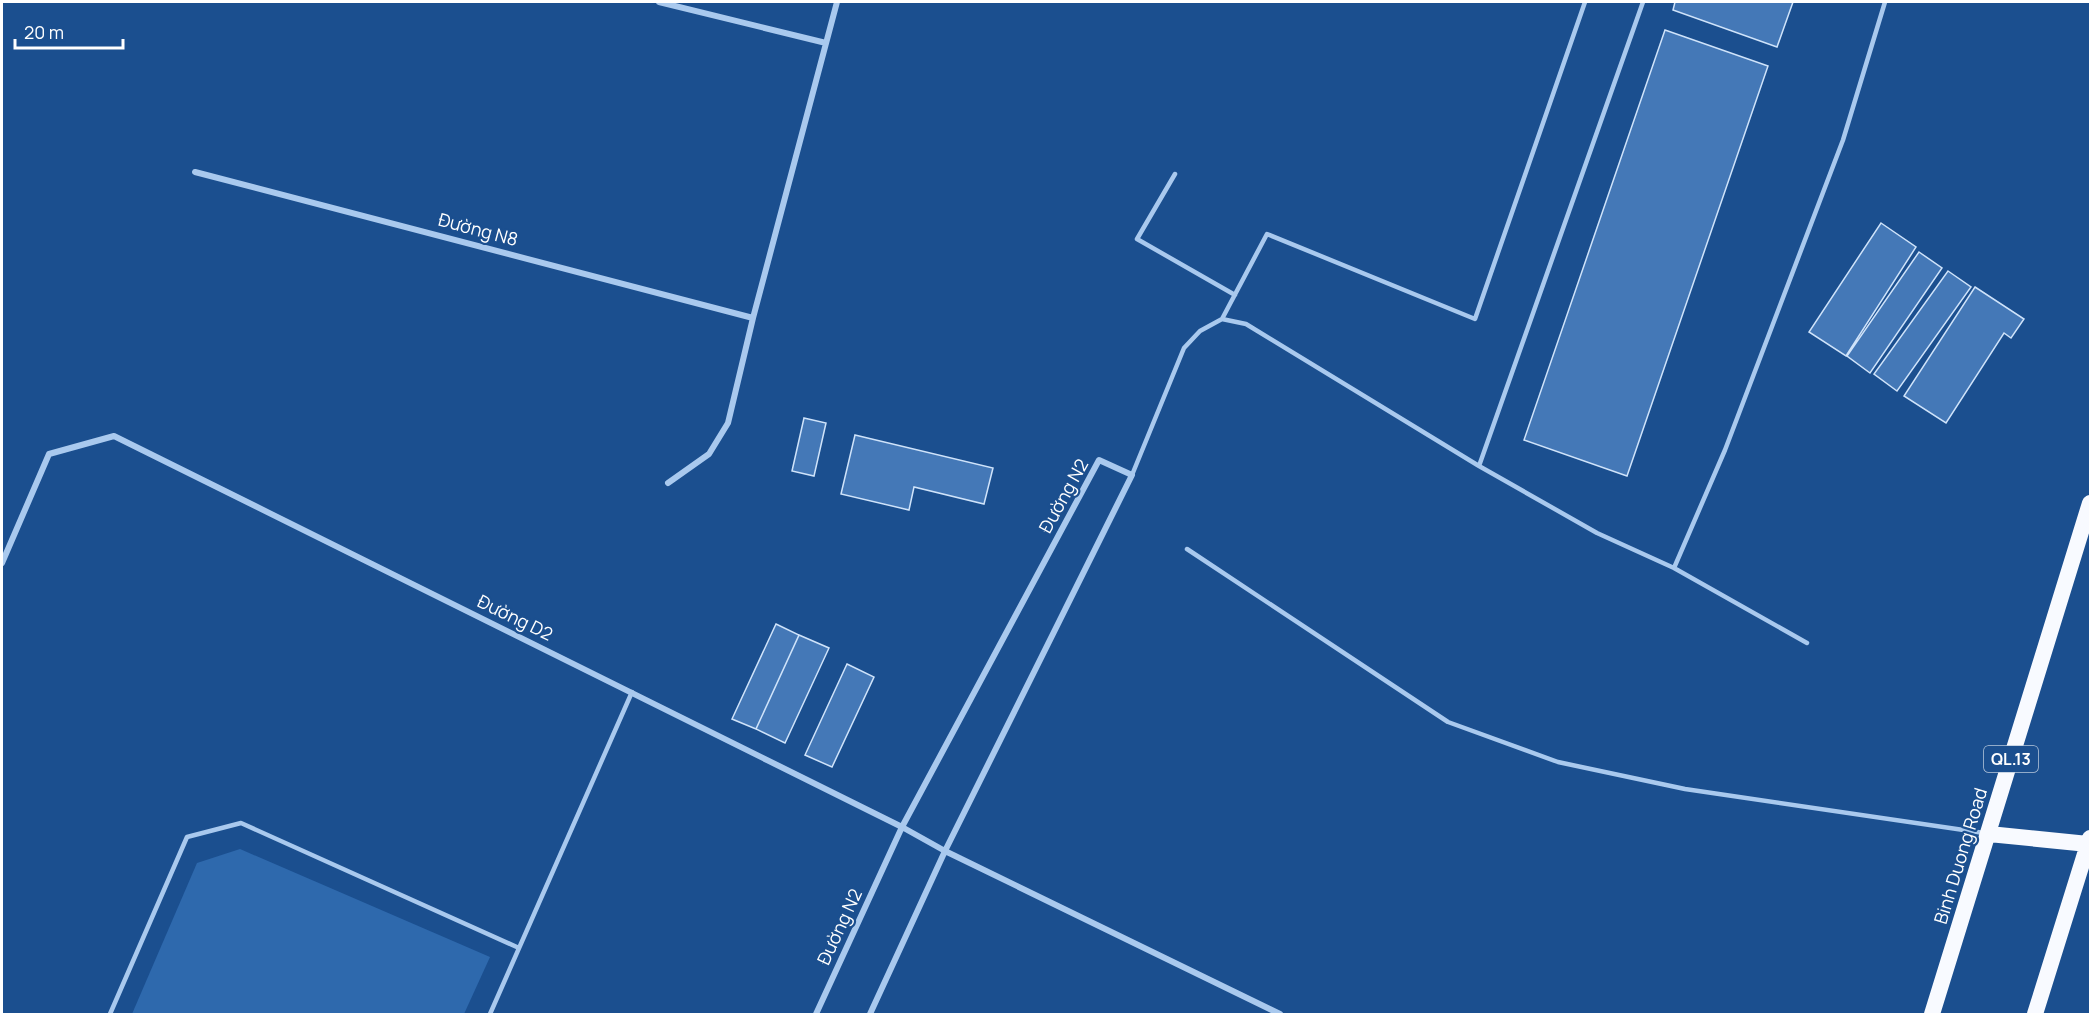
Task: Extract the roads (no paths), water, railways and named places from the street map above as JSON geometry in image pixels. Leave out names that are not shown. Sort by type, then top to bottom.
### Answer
[{"type":"highway","name":"Binh Duong Road","points":[[1932,1014],[2091,503]]},
{"type":"highway","points":[[1989,834],[2090,842],[2035,1014]]},
{"type":"street","points":[[658,2],[826,43]]},
{"type":"street","points":[[668,483],[709,454],[728,423],[753,318],[837,2]]},
{"type":"street","name":"Đường N8","points":[[195,172],[753,318]]},
{"type":"street","name":"Đường D2","points":[[2,563],[49,454],[114,436],[632,692],[902,827],[945,851],[1280,1014]]},
{"type":"street","name":"Đường N2","points":[[816,1014],[902,827],[1099,460],[1132,475]]},
{"type":"street","points":[[870,1014],[945,851],[1132,475]]},
{"type":"lane","points":[[1132,475],[1184,348],[1200,331],[1222,319],[1267,234],[1475,319],[1585,2]]},
{"type":"lane","points":[[1479,466],[1643,2]]},
{"type":"lane","points":[[1674,568],[1725,450],[1839,150],[1885,2]]},
{"type":"lane","points":[[1175,174],[1137,239],[1235,295]]},
{"type":"lane","points":[[1222,319],[1246,324],[1479,466],[1597,532],[1674,568],[1807,642]]},
{"type":"lane","points":[[1187,549],[1448,722],[1558,762],[1685,789],[1989,834]]},
{"type":"lane","points":[[490,1014],[632,692]]},
{"type":"lane","points":[[110,1014],[187,837],[241,823],[519,948]]}]
